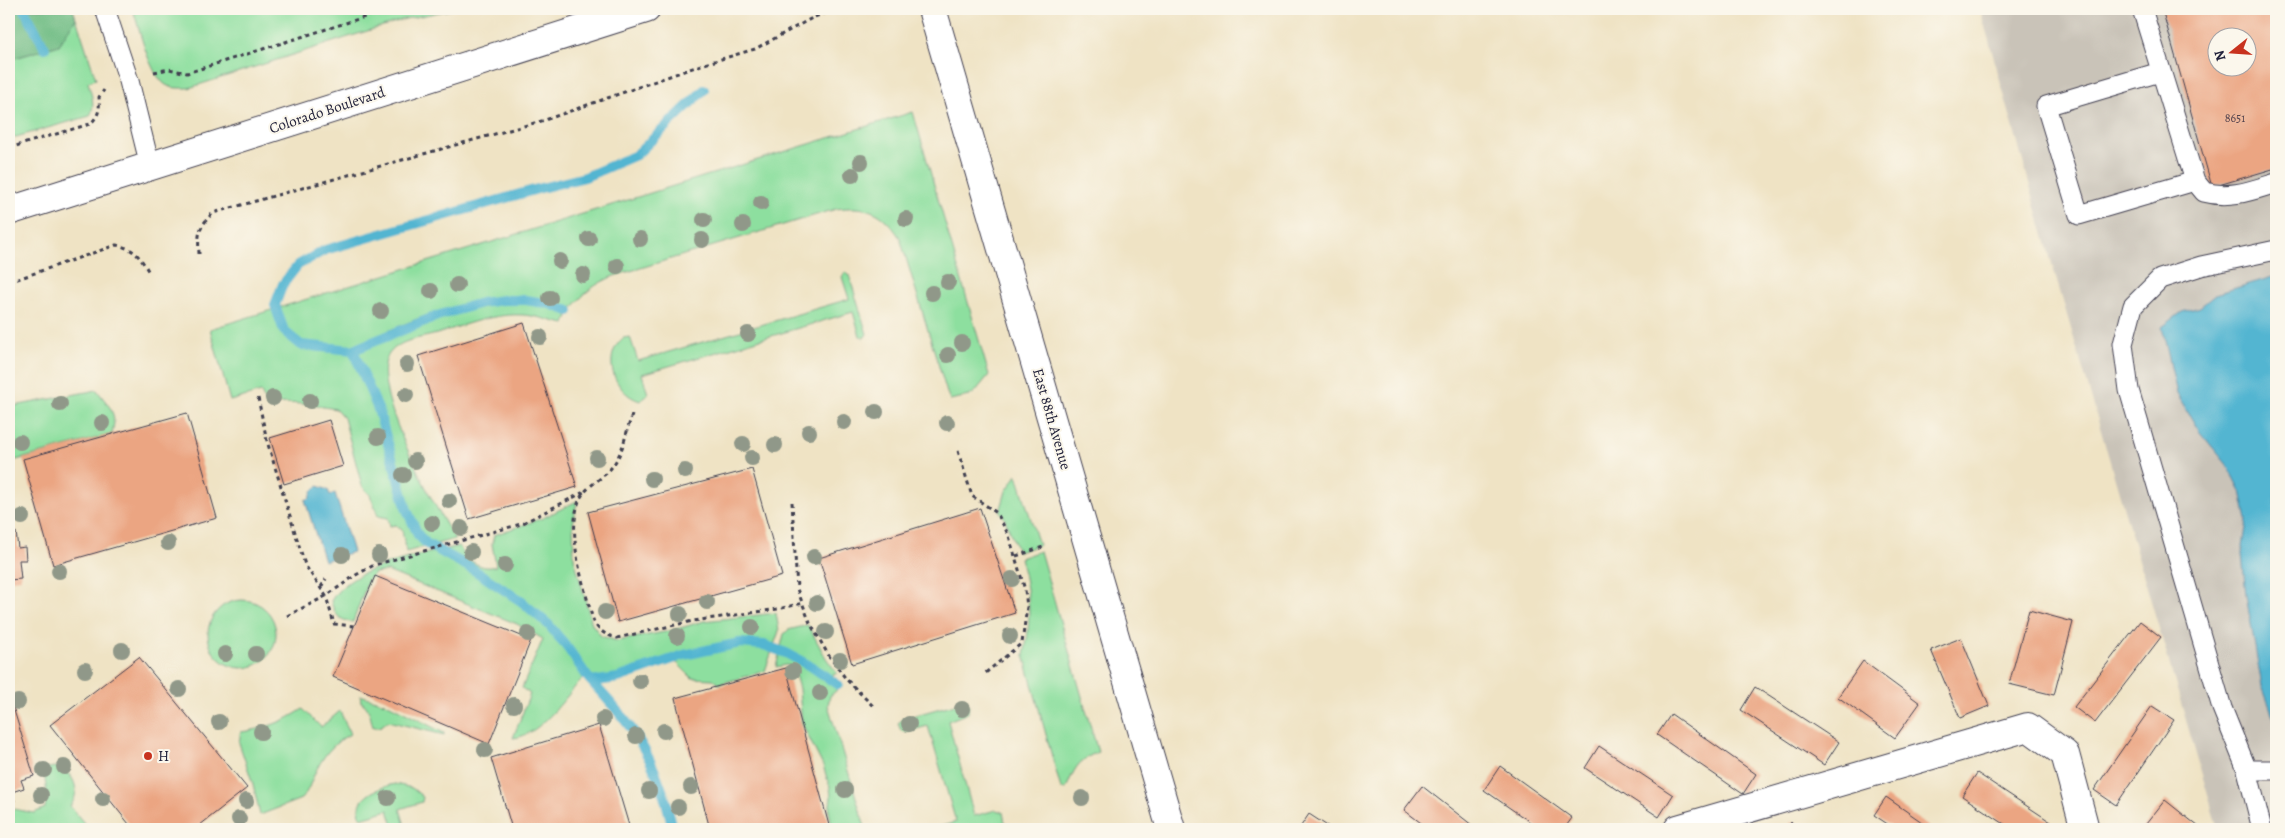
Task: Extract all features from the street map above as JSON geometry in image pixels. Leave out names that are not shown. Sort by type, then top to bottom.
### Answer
[{"type":"main road","name":"Colorado Boulevard","points":[[9,211],[646,9]]},
{"type":"main road","name":"East 88th Avenue","points":[[932,9],[1171,829]]},
{"type":"main road","points":[[1678,829],[2028,727],[2064,754],[2085,829]]},
{"type":"lane","points":[[105,9],[129,81],[150,166]]},
{"type":"lane","points":[[2142,9],[2195,181],[2204,192],[2220,197],[2242,194],[2276,183]]},
{"type":"lane","points":[[2160,72],[2046,106],[2078,215],[2195,181]]},
{"type":"lane","points":[[2262,829],[2247,770],[2222,708],[2129,390],[2123,344],[2133,306],[2160,279],[2201,266],[2276,250]]},
{"type":"lane","points":[[2247,770],[2276,770]]},
{"type":"path","points":[[155,72],[169,69],[187,73],[390,9]]},
{"type":"path","points":[[199,254],[198,237],[201,224],[213,213],[545,120],[701,65],[755,49],[814,17],[830,12]]},
{"type":"path","points":[[9,148],[90,124],[97,118],[100,107],[99,97],[103,91]]},
{"type":"path","points":[[9,282],[116,245],[129,248],[140,257],[150,274]]},
{"type":"path","points":[[258,398],[267,441],[305,565],[326,596],[334,624],[354,626]]},
{"type":"path","points":[[287,616],[326,596],[374,565],[521,524],[585,492],[611,469],[616,462],[632,415]]},
{"type":"path","points":[[958,451],[972,496],[997,513],[1009,536],[1016,556],[1028,607],[1022,643],[983,675]]},
{"type":"path","points":[[585,492],[579,502],[576,525],[577,557],[580,576],[595,623],[608,636],[617,638],[636,635],[693,621],[778,609],[803,603]]},
{"type":"path","points":[[792,502],[797,589],[818,638],[839,670],[874,707]]},
{"type":"path","points":[[1016,556],[1043,547]]},
{"type":"path","points":[[321,587],[326,579]]},
{"type":"shaded area","points":[[1980,9],[2276,9],[2276,829],[2218,829],[2050,257]]},
{"type":"green space","points":[[9,9],[73,9],[76,18],[59,45],[15,58],[9,53]]},
{"type":"green space","points":[[133,9],[455,9],[405,19],[189,88],[180,88],[166,85],[155,71],[145,50]]},
{"type":"green space","points":[[76,18],[96,79],[88,82],[93,103],[90,116],[9,139],[9,53],[15,58],[59,45]]},
{"type":"green space","points":[[913,112],[989,375],[975,392],[969,396],[950,400],[900,238],[887,222],[873,212],[865,209],[847,208],[836,209],[614,276],[590,289],[572,309],[552,302],[531,298],[489,299],[427,315],[350,346],[348,350],[361,369],[374,403],[401,501],[417,535],[427,546],[406,552],[402,530],[396,525],[390,526],[388,518],[378,516],[370,495],[362,486],[344,418],[336,409],[293,403],[266,405],[261,392],[230,401],[210,329]]},
{"type":"green space","points":[[845,272],[849,275],[867,334],[864,338],[860,336],[853,312],[642,374],[648,394],[640,401],[631,397],[617,383],[612,364],[613,355],[616,346],[623,338],[630,337],[638,361],[849,299],[842,277]]},
{"type":"green space","points":[[520,302],[555,308],[568,316],[565,324],[532,316],[508,315],[474,322],[412,340],[400,345],[389,354],[384,370],[387,392],[395,419],[420,476],[455,539],[429,544],[419,533],[415,525],[384,424],[358,354],[360,349],[438,319],[478,308]]},
{"type":"green space","points":[[97,390],[113,415],[114,426],[112,434],[9,462],[9,407]]},
{"type":"green space","points":[[1017,475],[1039,545],[1018,552],[1004,517],[1000,512],[1006,491]]},
{"type":"green space","points":[[577,501],[573,524],[574,558],[592,624],[601,636],[617,641],[670,631],[704,621],[776,613],[779,631],[765,671],[719,684],[713,679],[692,678],[677,663],[665,658],[620,675],[598,679],[585,676],[543,723],[523,736],[513,738],[530,694],[522,688],[543,639],[517,624],[387,571],[375,573],[369,578],[353,622],[344,620],[334,610],[331,601],[340,589],[354,579],[370,571],[407,558],[459,546],[474,563],[485,567],[496,566],[492,544],[494,535],[543,518]]},
{"type":"green space","points":[[1040,551],[1098,752],[1081,762],[1066,789],[1061,789],[1024,655],[1027,642],[1029,606],[1020,558]]},
{"type":"green space","points":[[242,600],[255,603],[266,610],[273,621],[276,634],[273,647],[266,658],[255,665],[242,668],[229,665],[218,658],[211,647],[208,634],[211,621],[218,610],[229,603]]},
{"type":"green space","points":[[808,625],[826,658],[837,673],[833,675],[832,683],[837,690],[830,696],[828,705],[865,827],[859,829],[833,829],[829,812],[830,787],[823,766],[802,724],[799,689],[793,667],[786,665],[776,667],[784,634],[788,630]]},
{"type":"green space","points":[[360,695],[388,704],[444,733],[444,735],[388,721],[380,727],[373,727],[369,713],[361,702]]},
{"type":"green space","points":[[962,702],[969,705],[968,713],[948,721],[974,816],[996,810],[1003,812],[1005,823],[989,829],[932,829],[956,822],[928,726],[905,732],[901,731],[898,723],[905,718]]},
{"type":"green space","points":[[303,709],[321,727],[340,711],[350,734],[333,746],[324,756],[307,791],[301,799],[260,815],[253,784],[239,743],[241,732],[274,724],[289,718]]},
{"type":"green space","points":[[55,767],[67,772],[74,782],[76,788],[74,800],[70,806],[89,829],[9,829],[9,813],[14,809],[34,813],[45,808],[47,794],[44,773],[48,768]]},
{"type":"green space","points":[[395,784],[412,788],[423,797],[422,802],[400,809],[406,829],[394,829],[388,810],[361,818],[360,804],[369,794]]},
{"type":"water","points":[[2276,276],[2275,721],[2262,686],[2246,596],[2242,554],[2247,520],[2241,491],[2229,467],[2199,431],[2177,394],[2162,327],[2182,312],[2200,307],[2216,294]]},
{"type":"water","points":[[318,486],[328,490],[330,495],[335,493],[353,552],[324,561],[305,500],[310,498],[312,491]]},
{"type":"building","points":[[2162,9],[2276,9],[2276,168],[2212,187]]},
{"type":"building","points":[[524,323],[577,487],[469,519],[418,356]]},
{"type":"building","points":[[187,413],[217,518],[53,565],[23,459]]},
{"type":"building","points":[[329,420],[343,466],[284,484],[270,438]]},
{"type":"building","points":[[752,469],[782,576],[618,622],[588,512]]},
{"type":"building","points":[[980,508],[1015,613],[852,664],[819,558]]},
{"type":"building","points":[[16,532],[18,548],[25,547],[26,560],[19,560],[21,579],[9,580],[9,533]]},
{"type":"building","points":[[375,576],[531,640],[489,744],[333,677]]},
{"type":"building","points":[[2029,610],[2073,622],[2054,695],[2009,684]]},
{"type":"building","points":[[2140,621],[2161,637],[2095,723],[2074,707]]},
{"type":"building","points":[[1961,638],[1989,706],[1960,718],[1931,650]]},
{"type":"building","name":"H","points":[[139,657],[247,788],[195,829],[133,829],[50,725]]},
{"type":"building","points":[[1863,661],[1920,703],[1895,738],[1838,697]]},
{"type":"building","points":[[786,668],[830,829],[710,829],[675,698]]},
{"type":"building","points":[[1755,687],[1839,742],[1824,765],[1741,710]]},
{"type":"building","points":[[2152,706],[2174,720],[2116,805],[2094,790]]},
{"type":"building","points":[[13,707],[34,776],[21,780],[24,788],[12,792],[15,801],[9,803],[9,709]]},
{"type":"building","points":[[1671,714],[1756,774],[1743,794],[1657,735]]},
{"type":"building","points":[[599,725],[630,829],[512,829],[491,758]]},
{"type":"building","points":[[1599,746],[1673,795],[1659,817],[1585,768]]},
{"type":"building","points":[[1500,766],[1572,818],[1564,829],[1540,829],[1484,790]]},
{"type":"building","points":[[1977,773],[2051,822],[2046,829],[2012,829],[1962,796]]},
{"type":"building","points":[[1422,786],[1477,829],[1429,829],[1404,810]]},
{"type":"building","points":[[1886,797],[1932,829],[1895,829],[1874,815]]},
{"type":"building","points":[[2165,800],[2199,827],[2197,829],[2142,829]]},
{"type":"building","points":[[1309,814],[1332,829],[1299,829]]},
{"type":"building","points":[[1791,822],[1801,829],[1787,829]]},
{"type":"waterway","points":[[24,9],[45,48]]},
{"type":"waterway","points":[[569,311],[550,304],[526,300],[503,300],[481,303],[437,316],[353,350],[301,345],[284,331],[275,305],[283,284],[298,265],[325,250],[585,177],[636,155],[704,90]]},
{"type":"waterway","points":[[353,350],[378,409],[407,510],[418,535],[427,544],[471,568],[521,601],[549,625],[589,679],[597,681],[618,678],[684,655],[740,643],[764,645],[786,653],[812,667],[838,685]]},
{"type":"waterway","points":[[589,679],[621,715],[644,749],[659,782],[673,829]]},
{"type":"place","name":"H","points":[[148,756]]}]
